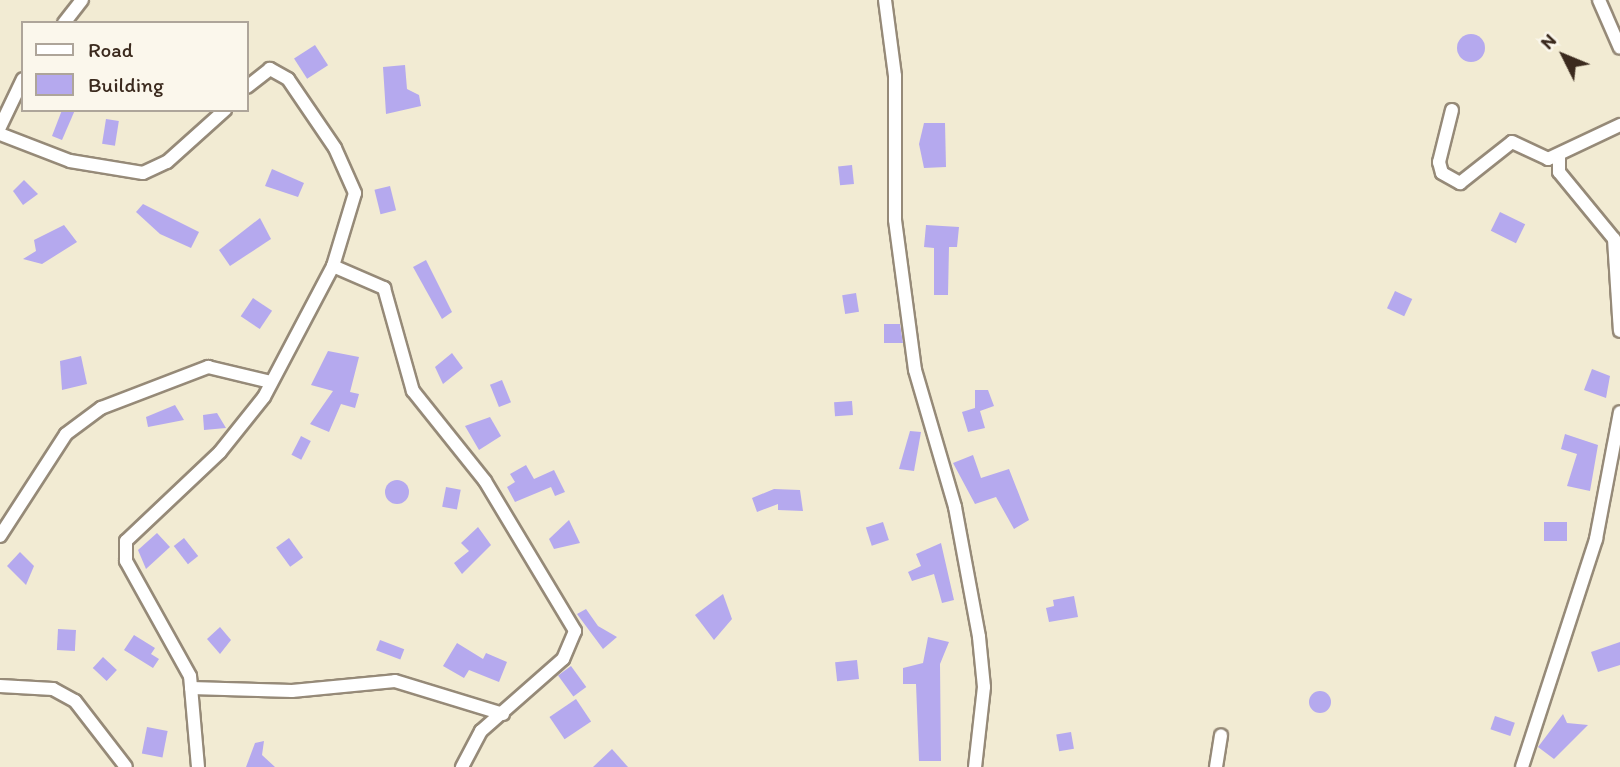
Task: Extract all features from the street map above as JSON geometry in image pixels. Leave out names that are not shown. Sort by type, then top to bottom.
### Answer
[{"type":"street","points":[[66,21],[82,0]]},
{"type":"street","points":[[885,0],[895,76],[895,220],[915,370],[956,507],[979,637],[984,687],[975,767]]},
{"type":"street","points":[[1599,0],[1620,48]]},
{"type":"street","points":[[198,767],[191,688],[186,664],[126,561],[126,541],[220,453],[271,382],[333,266],[355,193],[348,170],[288,79],[270,69],[248,87]]},
{"type":"street","points":[[0,127],[21,83]]},
{"type":"street","points":[[1452,110],[1440,162],[1442,173],[1460,183],[1512,142],[1540,157],[1559,157],[1620,125]]},
{"type":"street","points":[[0,134],[70,161],[143,173],[167,162],[223,112]]},
{"type":"street","points":[[1559,157],[1559,173],[1614,239],[1620,331]]},
{"type":"street","points":[[333,266],[384,288],[413,391],[485,481],[569,613],[575,631],[563,659],[481,732],[462,767]]},
{"type":"street","points":[[0,536],[58,444],[92,412],[208,367],[271,382]]},
{"type":"street","points":[[1522,767],[1596,539],[1620,412]]},
{"type":"street","points":[[191,688],[292,691],[396,681],[503,714]]},
{"type":"street","points":[[0,686],[53,689],[75,701],[126,767]]},
{"type":"street","points":[[1216,767],[1221,735]]},
{"type":"building","points":[[1471,34],[1481,38],[1485,48],[1481,58],[1471,62],[1461,58],[1457,48],[1461,38]]},
{"type":"building","points":[[315,45],[328,65],[307,79],[294,59]]},
{"type":"building","points":[[405,65],[407,89],[419,95],[421,106],[386,114],[383,67]]},
{"type":"building","points":[[61,112],[74,112],[62,140],[52,136]]},
{"type":"building","points":[[106,119],[119,121],[115,146],[102,144]]},
{"type":"building","points":[[924,123],[945,123],[946,167],[924,168],[919,144]]},
{"type":"building","points":[[852,165],[854,184],[840,185],[838,166]]},
{"type":"building","points":[[272,169],[304,183],[298,197],[265,186]]},
{"type":"building","points":[[24,180],[38,194],[23,205],[13,191]]},
{"type":"building","points":[[390,186],[396,210],[381,214],[374,190]]},
{"type":"building","points":[[143,204],[199,232],[191,248],[160,234],[136,212]]},
{"type":"building","points":[[1500,212],[1525,224],[1516,243],[1491,231]]},
{"type":"building","points":[[260,218],[271,239],[230,266],[219,250]]},
{"type":"building","points":[[64,225],[77,242],[42,264],[23,259],[36,251],[34,240]]},
{"type":"building","points":[[926,225],[959,227],[957,247],[949,247],[948,295],[934,295],[934,248],[924,247]]},
{"type":"building","points":[[426,260],[452,312],[442,319],[413,267]]},
{"type":"building","points":[[1395,291],[1412,299],[1404,316],[1387,308]]},
{"type":"building","points":[[856,293],[859,312],[845,314],[842,295]]},
{"type":"building","points":[[253,298],[272,311],[260,329],[241,316]]},
{"type":"building","points":[[884,324],[900,324],[903,343],[884,343]]},
{"type":"building","points":[[328,351],[359,357],[350,392],[359,394],[355,408],[341,404],[329,432],[310,424],[333,391],[311,385]]},
{"type":"building","points":[[452,353],[463,368],[443,384],[435,367]]},
{"type":"building","points":[[81,356],[87,384],[62,390],[60,361]]},
{"type":"building","points":[[1592,369],[1610,376],[1606,398],[1584,390]]},
{"type":"building","points":[[502,380],[511,402],[499,407],[490,385]]},
{"type":"building","points":[[975,390],[988,390],[994,406],[980,411],[985,428],[968,432],[962,412],[975,408]]},
{"type":"building","points":[[852,401],[853,415],[835,416],[834,402]]},
{"type":"building","points":[[175,405],[184,420],[148,427],[146,417]]},
{"type":"building","points":[[217,413],[226,428],[204,430],[203,415]]},
{"type":"building","points":[[490,417],[501,436],[479,450],[465,426]]},
{"type":"building","points":[[910,431],[921,432],[914,471],[899,469]]},
{"type":"building","points":[[1565,434],[1598,445],[1590,491],[1567,486],[1577,454],[1561,449]]},
{"type":"building","points":[[301,436],[311,441],[301,460],[291,455]]},
{"type":"building","points":[[973,455],[981,478],[1009,469],[1029,520],[1014,529],[996,497],[975,504],[953,463]]},
{"type":"building","points":[[526,465],[534,479],[554,470],[565,492],[555,496],[551,487],[515,502],[507,487],[515,482],[510,474]]},
{"type":"building","points":[[397,480],[408,487],[409,492],[402,503],[397,504],[386,497],[385,492],[392,481]]},
{"type":"building","points":[[446,487],[461,490],[457,509],[442,507]]},
{"type":"building","points":[[774,489],[800,490],[803,511],[778,510],[778,504],[757,512],[752,498]]},
{"type":"building","points":[[569,520],[580,543],[554,549],[549,539]]},
{"type":"building","points":[[883,522],[889,540],[872,546],[866,528]]},
{"type":"building","points":[[1544,522],[1567,522],[1567,541],[1544,541]]},
{"type":"building","points":[[478,527],[491,545],[462,574],[454,563],[469,551],[461,543]]},
{"type":"building","points":[[157,533],[170,547],[146,569],[138,550]]},
{"type":"building","points":[[184,538],[198,556],[188,564],[174,546]]},
{"type":"building","points":[[289,538],[303,557],[290,567],[276,547]]},
{"type":"building","points":[[941,543],[954,600],[942,603],[934,574],[912,581],[908,572],[921,566],[916,554]]},
{"type":"building","points":[[20,552],[34,566],[26,585],[7,566]]},
{"type":"building","points":[[723,594],[732,619],[714,640],[695,615]]},
{"type":"building","points":[[1074,596],[1078,617],[1049,622],[1046,608],[1054,606],[1053,600]]},
{"type":"building","points":[[586,609],[598,626],[617,637],[603,649],[577,614]]},
{"type":"building","points":[[220,627],[231,640],[220,654],[207,639]]},
{"type":"building","points":[[58,629],[76,630],[75,651],[57,650]]},
{"type":"building","points":[[134,635],[155,648],[151,654],[159,659],[153,668],[124,650]]},
{"type":"building","points":[[928,637],[949,642],[940,664],[941,761],[919,761],[916,684],[903,684],[903,668],[923,663]]},
{"type":"building","points":[[380,640],[404,649],[400,660],[376,650]]},
{"type":"building","points":[[1620,642],[1620,665],[1598,672],[1591,652]]},
{"type":"building","points":[[457,643],[483,659],[486,653],[507,662],[499,682],[469,670],[464,678],[443,666]]},
{"type":"building","points":[[103,657],[117,670],[107,681],[93,668]]},
{"type":"building","points":[[857,660],[859,679],[837,681],[835,662]]},
{"type":"building","points":[[571,666],[586,687],[573,696],[558,675]]},
{"type":"building","points":[[1316,691],[1324,691],[1331,698],[1331,706],[1324,713],[1316,713],[1309,706],[1309,698]]},
{"type":"building","points":[[576,699],[591,721],[565,739],[549,717]]},
{"type":"building","points":[[1563,714],[1567,723],[1588,725],[1554,759],[1538,747]]},
{"type":"building","points":[[1495,716],[1515,723],[1510,736],[1490,729]]},
{"type":"building","points":[[147,727],[168,731],[162,758],[142,754]]},
{"type":"building","points":[[1071,732],[1074,749],[1059,751],[1056,735]]},
{"type":"building","points":[[264,741],[262,755],[275,767],[246,767],[255,743]]},
{"type":"building","points":[[612,749],[628,767],[593,767]]}]
